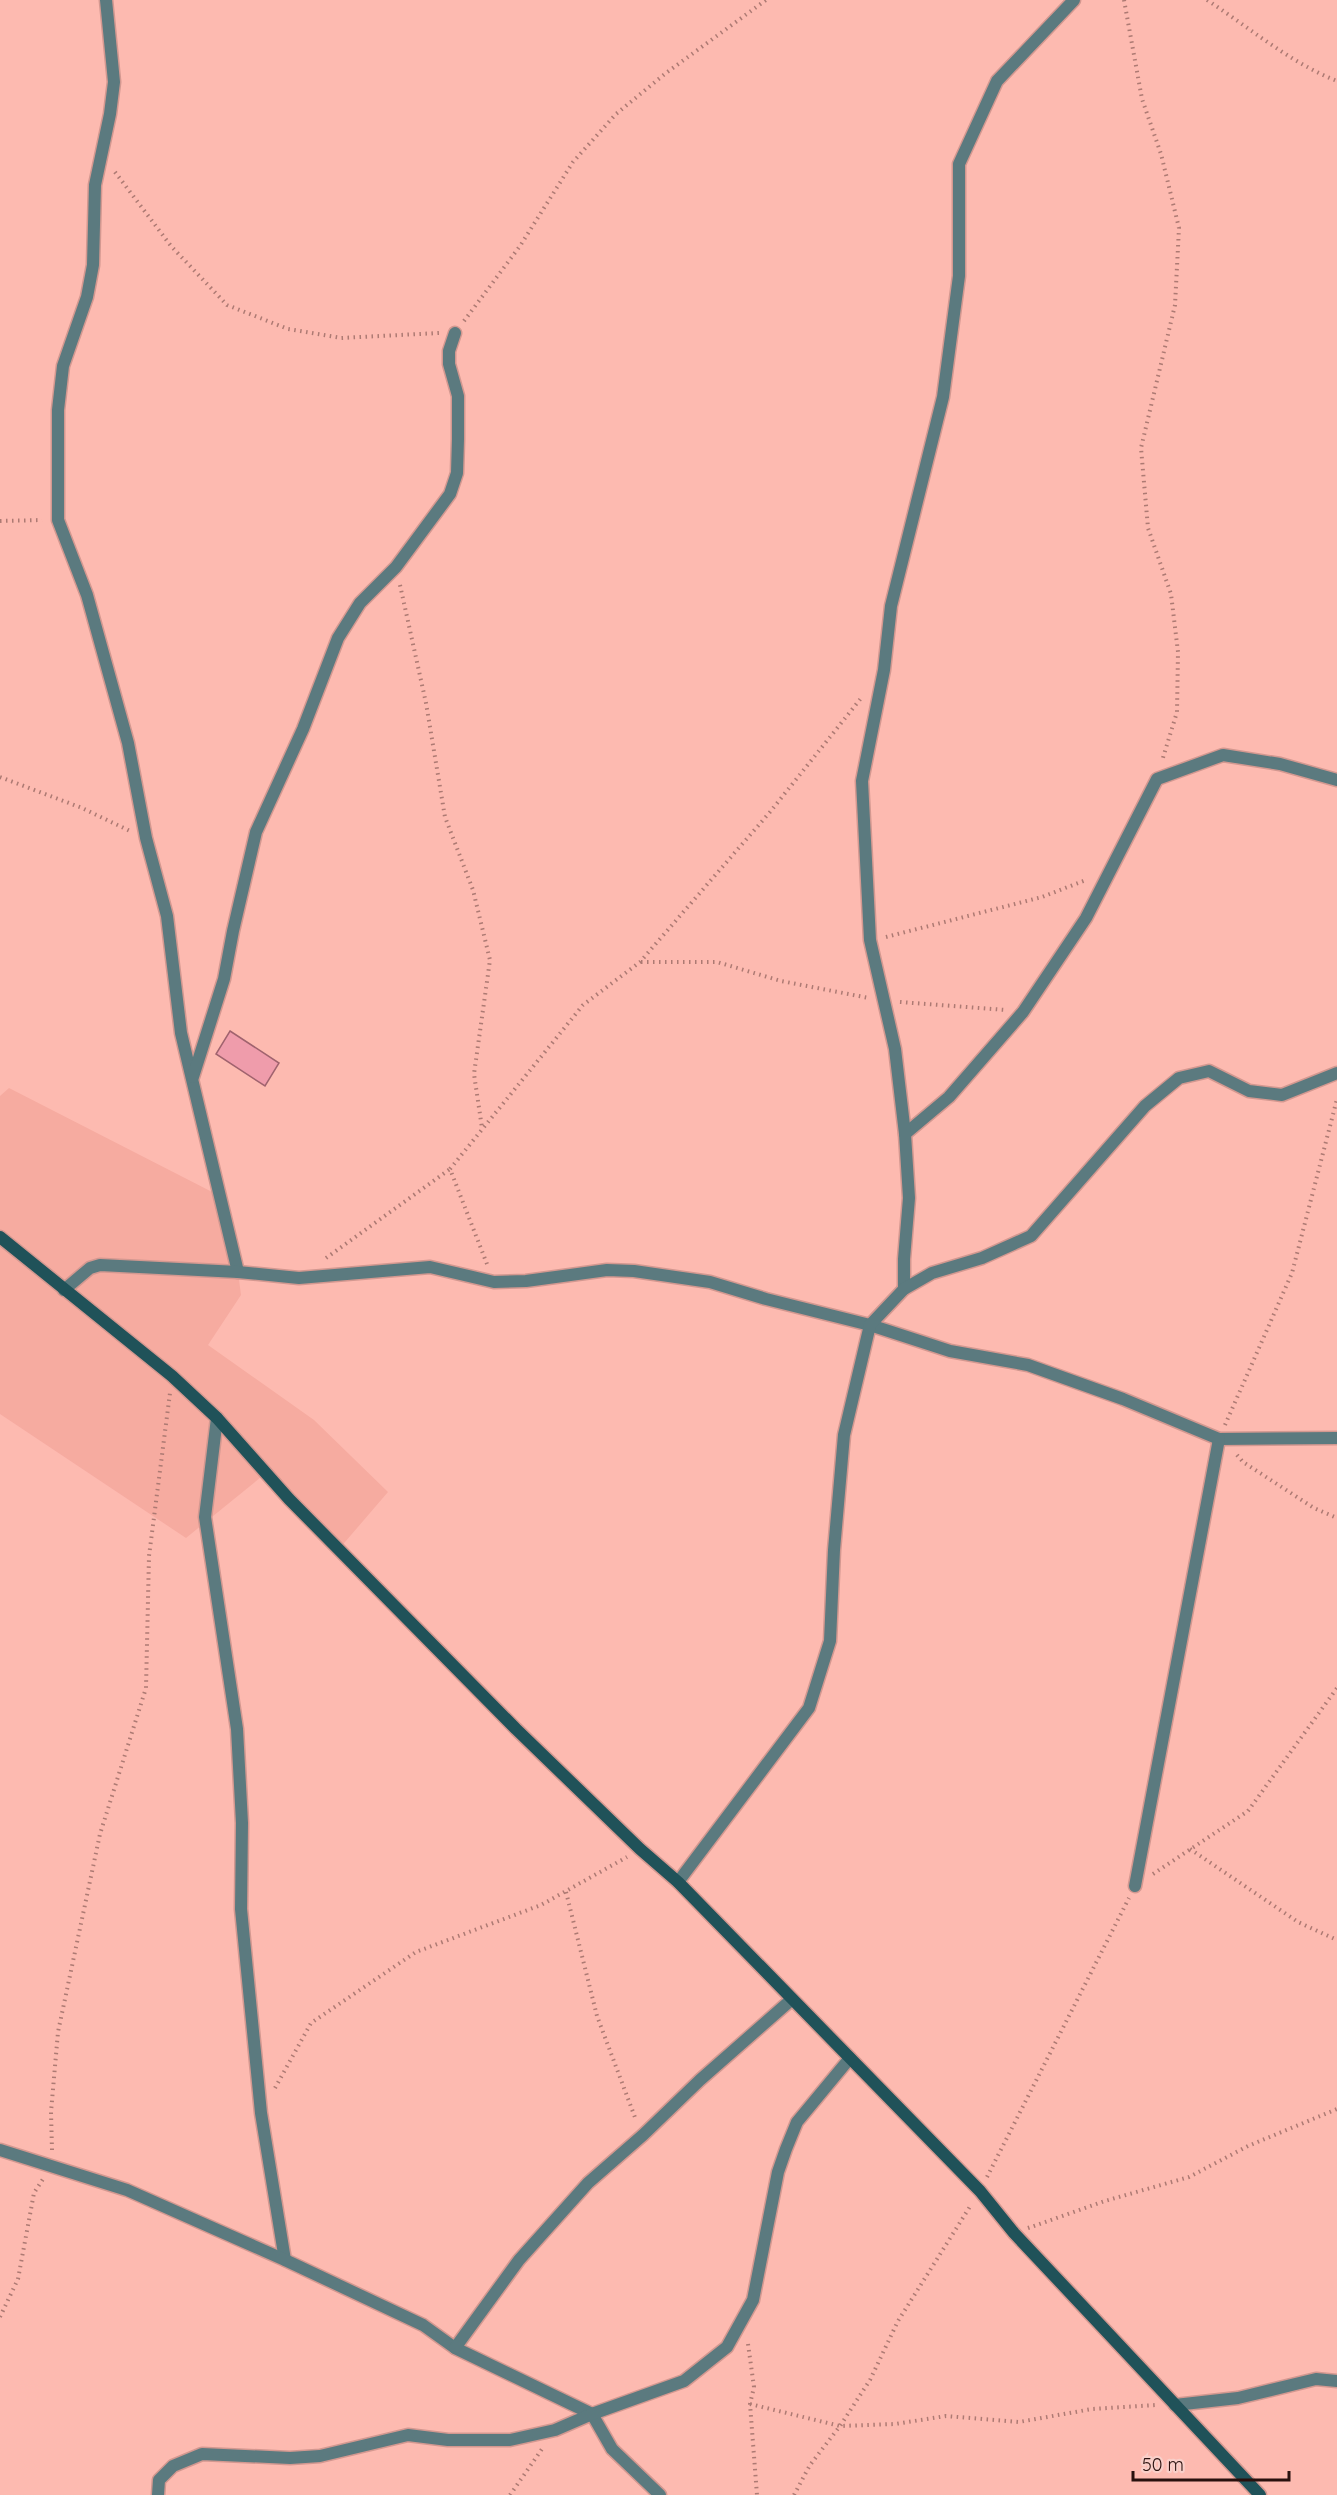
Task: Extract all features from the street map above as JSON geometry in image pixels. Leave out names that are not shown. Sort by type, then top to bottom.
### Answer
[{"type":"street","points":[[106,0],[114,82],[102,155],[94,185],[93,265],[89,286],[63,366],[58,410],[58,520],[87,595],[128,743],[146,838],[167,916],[182,1033],[238,1272]]},
{"type":"street","points":[[904,1289],[909,1197],[905,1134],[895,1049],[870,940],[862,781],[884,670],[891,606],[943,397],[959,276],[959,164],[997,81],[1074,0]]},
{"type":"street","points":[[193,1077],[224,979],[256,832],[303,729],[338,638],[360,603],[396,567],[450,494],[457,473],[458,396],[449,364],[449,351],[455,333]]},
{"type":"street","points":[[905,1134],[949,1097],[1023,1011],[1086,918],[1157,779],[1223,755],[1280,764],[1337,780]]},
{"type":"street","points":[[678,1882],[809,1708],[830,1641],[834,1550],[844,1435],[870,1325],[904,1289],[932,1273],[982,1258],[1031,1236],[1145,1106],[1179,1078],[1209,1071],[1249,1091],[1282,1095],[1337,1073]]},
{"type":"street","points":[[0,1237],[172,1376],[217,1418],[289,1498],[516,1729],[640,1849],[678,1882],[980,2191],[1014,2233],[1260,2495]]},
{"type":"street","points":[[64,1290],[90,1268],[100,1264],[298,1278],[430,1267],[494,1282],[526,1281],[607,1270],[634,1272],[710,1282],[766,1299],[870,1325],[950,1351],[1028,1365],[1123,1399],[1224,1440],[1337,1438]]},
{"type":"street","points":[[217,1418],[205,1517],[237,1729],[242,1823],[241,1909],[261,2112],[285,2260]]},
{"type":"street","points":[[1135,1886],[1224,1440]]},
{"type":"street","points":[[455,2348],[519,2260],[588,2183],[791,2000]]},
{"type":"street","points":[[158,2495],[159,2480],[173,2466],[202,2454],[290,2458],[320,2456],[408,2435],[482,2441],[510,2440],[555,2430],[592,2414],[684,2381],[727,2347],[753,2300],[778,2172],[797,2122],[850,2058]]},
{"type":"street","points":[[0,2150],[127,2190],[285,2260],[423,2325],[455,2348],[592,2414],[612,2449],[660,2495]]},
{"type":"street","points":[[1175,2405],[1238,2398],[1316,2379],[1337,2381]]},
{"type":"path","points":[[102,155],[171,246],[227,305],[288,329],[341,338],[455,333],[520,246],[573,162],[616,114],[666,73],[766,0]]},
{"type":"path","points":[[1124,0],[1142,99],[1161,154],[1179,228],[1175,305],[1141,448],[1148,528],[1171,594],[1178,652],[1177,712],[1157,779]]},
{"type":"path","points":[[1207,0],[1273,47],[1337,81]]},
{"type":"path","points":[[0,521],[58,520]]},
{"type":"path","points":[[396,567],[426,703],[445,817],[473,890],[490,960],[474,1074],[482,1129]]},
{"type":"path","points":[[298,1278],[450,1169],[584,1005],[640,962],[770,812],[884,670]]},
{"type":"path","points":[[0,777],[82,808],[146,838]]},
{"type":"path","points":[[870,940],[950,922],[1042,897],[1109,872]]},
{"type":"path","points":[[640,962],[717,962],[781,981],[885,1001],[969,1005],[1023,1011]]},
{"type":"path","points":[[1337,1098],[1292,1273],[1224,1440],[1243,1462],[1314,1508],[1337,1518]]},
{"type":"path","points":[[450,1169],[494,1282]]},
{"type":"path","points":[[0,2317],[18,2279],[34,2193],[52,2165],[51,2112],[58,2032],[100,1834],[146,1688],[149,1556],[172,1376]]},
{"type":"path","points":[[794,2495],[810,2465],[840,2426],[870,2380],[898,2321],[980,2191],[1135,1886],[1248,1811],[1337,1688]]},
{"type":"path","points":[[261,2112],[311,2023],[416,1952],[541,1905],[640,1849]]},
{"type":"path","points":[[1190,1850],[1298,1922],[1337,1940]]},
{"type":"path","points":[[566,1892],[597,2016],[627,2100],[643,2135]]},
{"type":"path","points":[[1014,2233],[1105,2201],[1190,2177],[1248,2146],[1337,2109]]},
{"type":"path","points":[[744,2316],[754,2387],[750,2404],[757,2495]]},
{"type":"path","points":[[750,2404],[840,2426],[895,2424],[946,2416],[1019,2422],[1092,2409],[1175,2405]]},
{"type":"path","points":[[510,2495],[555,2430]]},
{"type":"shaded area","points":[[9,1088],[220,1196],[238,1272],[241,1295],[208,1345],[314,1420],[388,1492],[339,1549],[266,1473],[186,1538],[0,1414],[0,1096]]},
{"type":"building","points":[[230,1031],[279,1063],[265,1086],[216,1054]]}]
